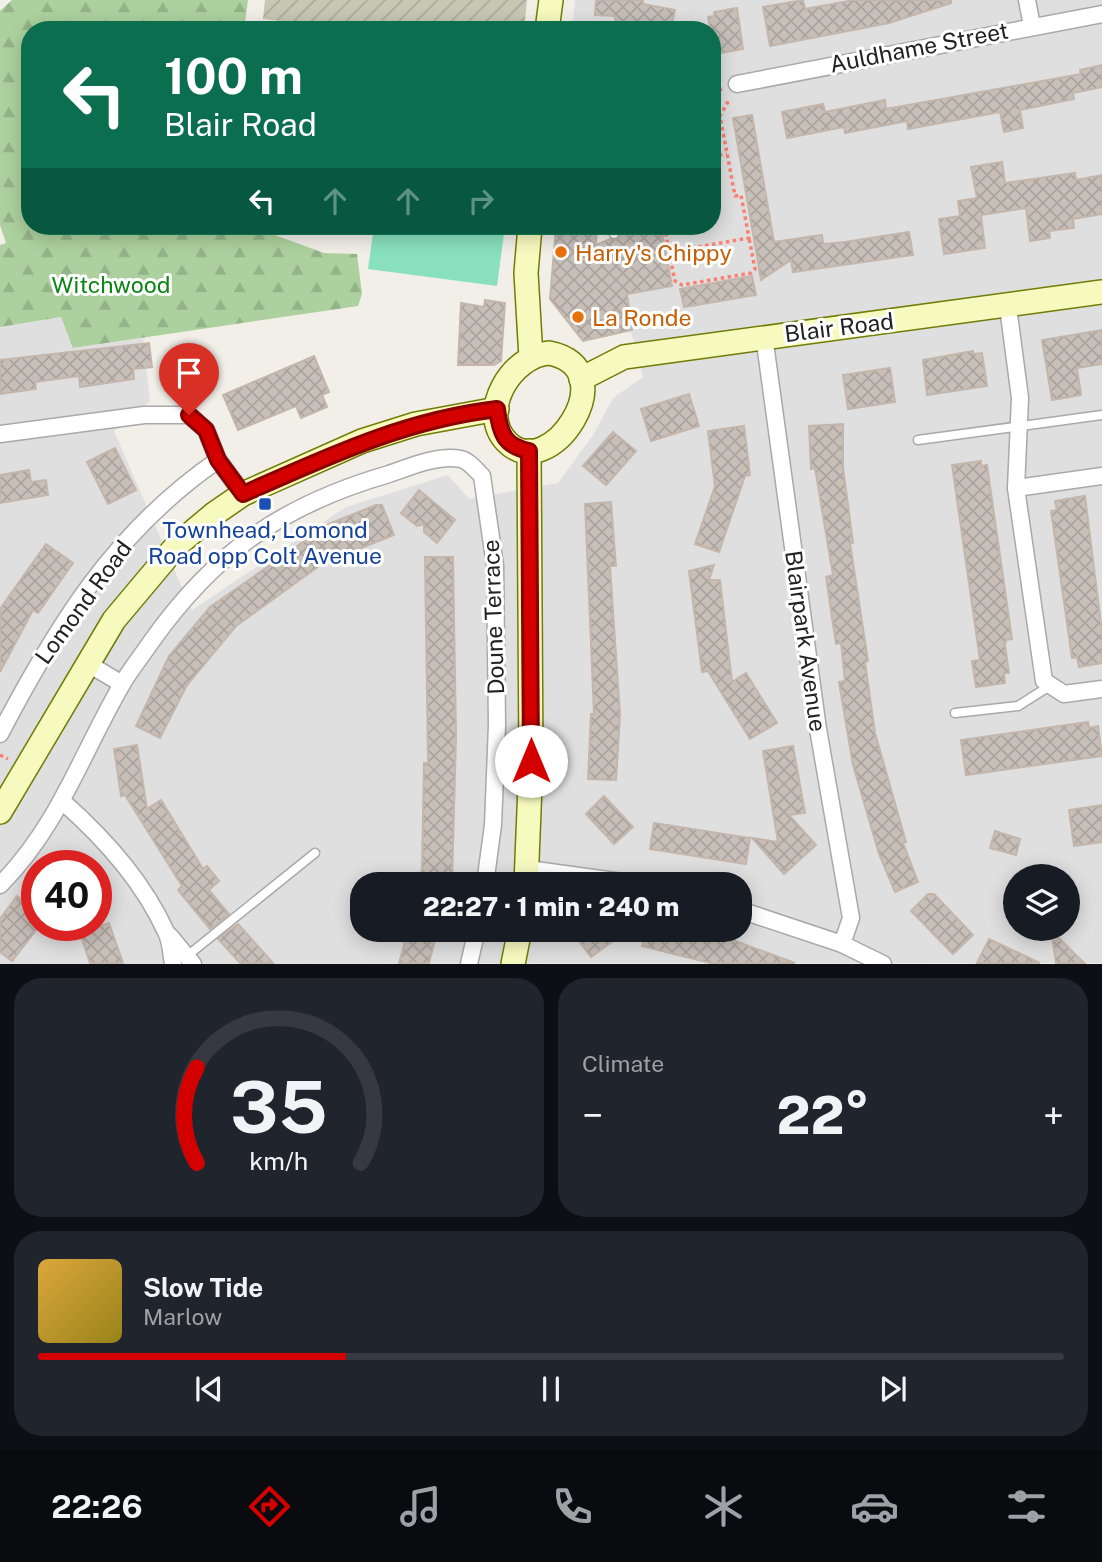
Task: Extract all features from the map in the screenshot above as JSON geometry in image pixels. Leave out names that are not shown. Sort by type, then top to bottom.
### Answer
[{"type":"street","points":[[548,21],[551,0]]},
{"type":"street","points":[[1027,0],[1032,26]]},
{"type":"street","name":"Auldhame Street","points":[[737,84],[1102,14]]},
{"type":"street","points":[[529,235],[526,274],[531,358]]},
{"type":"street","name":"Blair Road","points":[[581,379],[624,357],[765,336],[1008,307],[1102,292]]},
{"type":"street","points":[[1008,307],[1020,398],[1016,488],[1043,674],[1048,687],[1064,694],[1102,689]]},
{"type":"street","name":"Blairpark Avenue","points":[[765,336],[818,729],[851,918],[842,944]]},
{"type":"street","points":[[540,354],[560,355],[568,360],[581,379],[582,394],[575,421],[557,440],[529,451],[514,448],[505,441],[497,409],[513,371],[531,358],[540,354]]},
{"type":"street","name":"Lomond Road","points":[[0,812],[29,768],[114,620],[177,545],[243,494],[362,441],[416,424],[497,409]]},
{"type":"street","points":[[0,434],[144,415],[189,415],[206,430],[218,460],[243,494]]},
{"type":"street","points":[[527,872],[531,761],[529,451]]},
{"type":"street","name":"Doune Terrace","points":[[122,684],[182,599],[232,551],[266,526],[359,482],[425,463],[463,459],[482,475],[495,565],[497,725],[493,825],[487,872]]},
{"type":"street","name":"Lomond Road","points":[[0,734],[44,651],[96,575],[158,505],[218,460]]},
{"type":"street","points":[[1016,488],[1102,477]]},
{"type":"street","name":"Lomond Road","points":[[87,663],[122,684]]},
{"type":"street","points":[[0,885],[28,856],[62,801],[122,684]]},
{"type":"street","points":[[62,801],[103,840],[131,875],[184,961]]},
{"type":"street","points":[[752,914],[842,944],[883,964]]},
{"type":"street","points":[[468,964],[474,942]]},
{"type":"street","points":[[513,964],[517,942]]},
{"type":"lane","points":[[918,440],[1102,415]]},
{"type":"lane","points":[[955,713],[1018,706],[1048,687]]},
{"type":"lane","points":[[184,961],[315,853]]},
{"type":"path","points":[[721,114],[737,84]]},
{"type":"path","points":[[666,235],[675,281],[682,285],[751,273],[755,269],[741,195],[735,196],[721,121]]},
{"type":"path","points":[[721,154],[727,153]]},
{"type":"path","points":[[669,252],[749,238]]},
{"type":"shaded area","points":[[265,0],[527,0],[525,21],[263,19]]},
{"type":"shaded area","points":[[575,0],[1102,0],[1102,963],[0,964],[0,327],[61,317],[74,348],[143,338],[150,401],[114,431],[192,610],[346,507],[448,475],[469,499],[558,483],[593,435],[613,398],[643,377],[631,332],[620,235],[721,235],[721,21],[573,21]]},
{"type":"green space","name":"Witchwood","points":[[12,0],[248,0],[245,21],[21,21],[21,235],[275,235],[324,253],[357,254],[362,294],[358,306],[73,348],[61,317],[0,327],[0,245],[6,243],[0,225],[0,11]]},
{"type":"green space","points":[[373,235],[504,235],[497,286],[368,269]]},
{"type":"building","points":[[596,0],[643,0],[643,4],[675,10],[673,21],[615,21],[615,16],[595,15]]},
{"type":"building","points":[[803,0],[805,9],[854,0],[951,0],[951,3],[889,23],[770,46],[763,7]]},
{"type":"building","points":[[737,8],[743,49],[721,53],[721,21],[709,21],[708,17],[714,16],[714,12]]},
{"type":"building","points":[[1102,65],[1102,87],[1073,93],[1074,99],[1020,110],[1023,128],[1004,132],[1000,112],[908,129],[907,121],[845,133],[844,127],[787,138],[782,112],[823,104],[825,112],[885,100],[886,109],[1081,74],[1080,70]]},
{"type":"building","points":[[752,115],[774,242],[822,235],[823,244],[909,232],[913,255],[793,272],[791,260],[761,280],[733,118]]},
{"type":"building","points":[[1002,162],[1005,183],[1075,173],[1076,180],[1102,175],[1102,214],[1073,219],[1074,228],[1049,231],[1050,238],[1030,241],[1026,208],[981,215],[985,248],[944,254],[939,219],[960,216],[958,201],[977,198],[971,167]]},
{"type":"building","points":[[555,235],[597,235],[596,245],[610,239],[616,240],[620,235],[663,235],[672,286],[627,294],[632,330],[583,341],[550,299]]},
{"type":"building","points":[[752,276],[756,295],[684,307],[680,289]]},
{"type":"building","points":[[485,300],[505,303],[501,361],[494,365],[458,365],[461,303],[484,307]]},
{"type":"building","points":[[1102,330],[1102,364],[1077,368],[1081,395],[1052,400],[1042,340]]},
{"type":"building","points":[[149,343],[152,367],[133,369],[134,379],[80,387],[79,376],[35,382],[36,389],[0,394],[0,360]]},
{"type":"building","points":[[973,351],[973,354],[982,353],[987,386],[927,395],[923,360]]},
{"type":"building","points":[[314,356],[329,392],[322,395],[327,407],[301,418],[296,406],[238,430],[223,395]]},
{"type":"building","points":[[890,368],[895,402],[848,409],[843,375]]},
{"type":"building","points":[[689,394],[699,426],[651,441],[641,409]]},
{"type":"building","points":[[843,424],[843,467],[853,543],[850,543],[868,661],[865,662],[875,733],[906,842],[903,843],[918,882],[895,892],[879,854],[853,765],[839,682],[845,681],[841,643],[836,644],[826,577],[833,575],[815,468],[811,469],[809,426]]},
{"type":"building","points":[[744,426],[750,475],[745,476],[719,552],[695,544],[715,486],[708,431]]},
{"type":"building","points":[[613,432],[636,451],[606,485],[583,466]]},
{"type":"building","points":[[115,448],[136,490],[108,504],[87,462]]},
{"type":"building","points":[[981,461],[981,466],[987,465],[1012,639],[1006,640],[1005,645],[1009,673],[1004,673],[1005,683],[976,687],[972,661],[980,660],[952,465]]},
{"type":"building","points":[[29,470],[31,482],[46,480],[48,495],[0,503],[0,475]]},
{"type":"building","points":[[419,490],[455,520],[437,543],[424,532],[424,524],[417,526],[401,513]]},
{"type":"building","points":[[1085,496],[1102,632],[1102,663],[1079,667],[1077,657],[1072,658],[1051,511],[1057,510],[1055,501]]},
{"type":"building","points":[[611,502],[616,566],[610,566],[620,715],[616,780],[588,779],[591,714],[594,714],[585,504]]},
{"type":"building","points":[[382,505],[394,535],[339,557],[337,553],[236,626],[187,685],[160,738],[136,726],[169,656],[210,607],[329,524]]},
{"type":"building","points":[[46,544],[73,563],[38,613],[33,610],[0,672],[0,609]]},
{"type":"building","points":[[425,557],[453,557],[456,736],[452,872],[421,872],[424,763],[428,763]]},
{"type":"building","points":[[714,565],[709,580],[720,580],[732,682],[746,673],[777,723],[750,739],[708,671],[702,672],[689,571]]},
{"type":"building","points":[[1088,722],[1089,728],[1098,726],[1102,756],[966,775],[961,740]]},
{"type":"building","points":[[137,745],[147,809],[161,800],[203,869],[207,866],[219,881],[209,890],[229,914],[210,929],[178,890],[182,886],[125,795],[121,796],[114,749]]},
{"type":"building","points":[[793,746],[805,813],[789,815],[816,845],[784,874],[752,838],[778,842],[763,751]]},
{"type":"building","points":[[604,796],[633,827],[614,844],[586,814]]},
{"type":"building","points":[[1102,805],[1102,842],[1074,846],[1069,810]]},
{"type":"building","points":[[654,823],[750,838],[746,864],[650,849]]},
{"type":"building","points":[[995,831],[1020,839],[1016,855],[990,848]]},
{"type":"building","points":[[928,894],[934,894],[973,935],[953,954],[911,911]]},
{"type":"building","points":[[17,896],[21,899],[21,941],[28,941],[12,961],[0,952],[0,919]]},
{"type":"building","points":[[238,924],[273,963],[240,963],[218,939]]},
{"type":"building","points":[[112,932],[123,963],[90,963],[83,941],[112,941]]},
{"type":"building","points":[[989,939],[1040,963],[977,963]]},
{"type":"building","points":[[1053,941],[1062,941],[1084,963],[1056,963]]},
{"type":"building","points":[[405,942],[435,942],[429,963],[399,963]]},
{"type":"building","points":[[580,942],[611,942],[591,957]]},
{"type":"building","points":[[643,942],[738,942],[795,963],[710,963],[642,946]]},
{"type":"place","name":"Harry's Chippy","points":[[561,252]]},
{"type":"place","name":"La Ronde","points":[[578,317]]},
{"type":"place","name":"Townhead, Lomond Road opp Colt Avenue","points":[[265,504]]},
{"type":"route","points":[[189,415],[206,430],[218,460],[243,494],[362,441],[416,424],[474,411],[497,409],[505,441],[514,448],[529,451],[531,761]]}]
